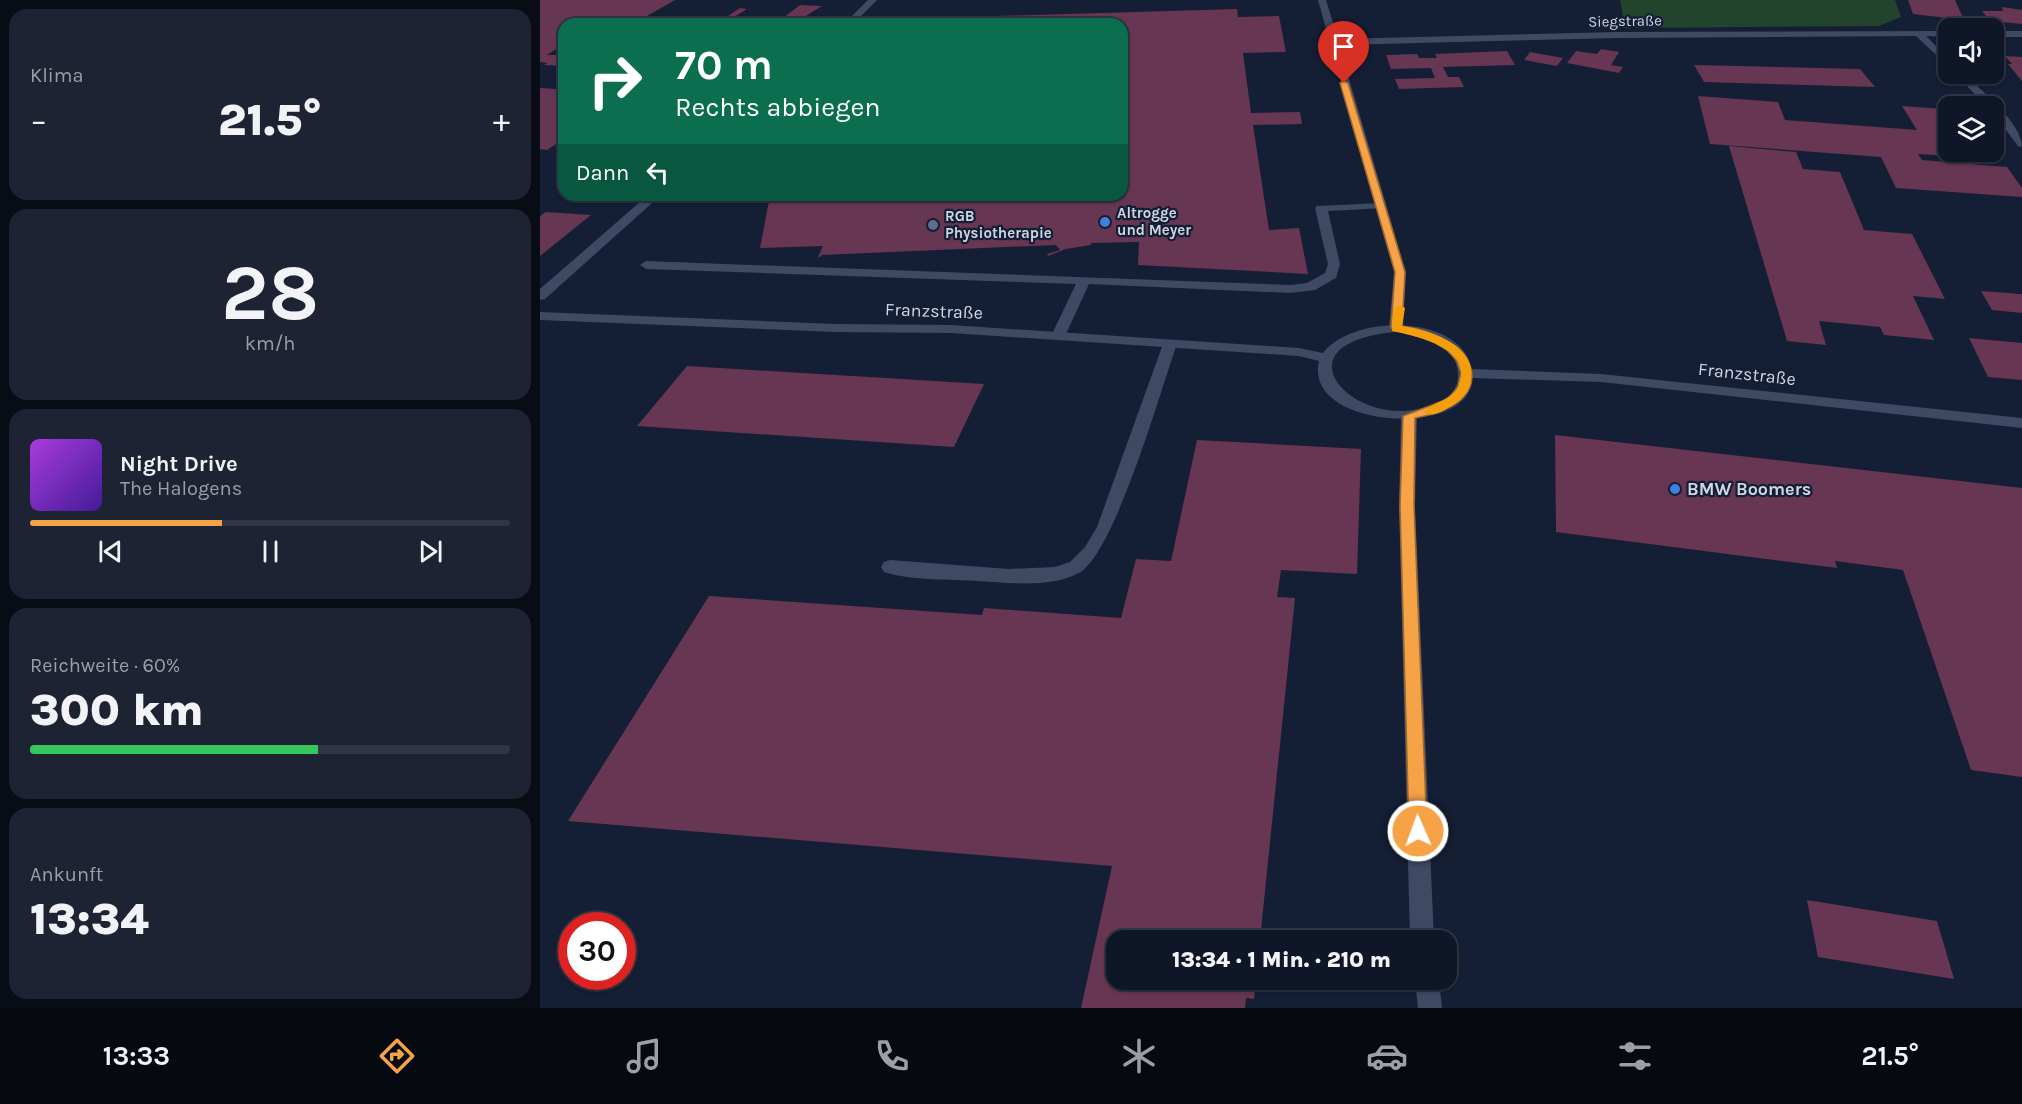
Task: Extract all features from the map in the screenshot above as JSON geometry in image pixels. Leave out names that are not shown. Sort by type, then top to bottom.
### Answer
[{"type":"street","points":[[854,18],[873,0]]},
{"type":"street","points":[[1322,0],[1332,42],[1400,272],[1396,328]]},
{"type":"street","points":[[1918,33],[1938,53]]},
{"type":"street","name":"Siegstraße","points":[[1332,42],[1617,35],[1938,34]]},
{"type":"street","points":[[2004,34],[2022,34]]},
{"type":"street","points":[[1969,84],[1982,96]]},
{"type":"street","points":[[2004,121],[2022,144]]},
{"type":"street","points":[[540,296],[648,201]]},
{"type":"street","points":[[646,265],[1290,289],[1310,287],[1331,275],[1334,264],[1321,207],[1381,206]]},
{"type":"street","points":[[1058,336],[1084,280]]},
{"type":"street","name":"Franzstraße","points":[[540,316],[835,328],[951,329],[1299,352],[1326,358]]},
{"type":"street","points":[[1396,328],[1426,335],[1451,348],[1462,360],[1467,373],[1464,388],[1452,401],[1433,411],[1409,416],[1384,415],[1362,409],[1342,399],[1330,386],[1324,372],[1326,358],[1336,345],[1352,335],[1396,328]]},
{"type":"street","points":[[890,567],[965,573],[1050,574],[1072,569],[1091,551],[1105,527],[1170,344]]},
{"type":"street","name":"Franzstraße","points":[[1467,373],[1601,378],[2022,423]]},
{"type":"street","points":[[1409,416],[1407,506],[1422,930]]},
{"type":"street","points":[[1427,990],[1430,1008]]},
{"type":"green space","points":[[1620,0],[1895,0],[1901,17],[1879,26],[1625,28]]},
{"type":"building","points":[[540,0],[675,0],[644,18],[558,18],[558,48],[547,55],[558,55],[558,66],[544,65],[547,63],[540,62]]},
{"type":"building","points":[[1908,0],[1955,0],[1963,18],[1947,18],[1913,14]]},
{"type":"building","points":[[800,5],[822,6],[803,18],[783,18]]},
{"type":"building","points":[[2002,7],[2022,10],[2022,24],[2004,22],[2004,18],[1988,18],[1982,11],[2003,11]]},
{"type":"building","points":[[740,8],[747,9],[733,18],[725,18]]},
{"type":"building","points":[[1237,9],[1238,17],[1279,16],[1286,52],[1243,53],[1251,113],[1300,112],[1302,124],[1253,125],[1269,230],[1299,228],[1308,274],[1138,265],[1139,242],[1091,243],[1091,245],[1066,249],[1048,256],[1047,254],[1060,250],[1056,245],[822,255],[820,257],[818,257],[823,246],[760,248],[769,201],[1128,201],[1128,18],[927,18]]},
{"type":"building","points":[[1601,49],[1619,52],[1611,65],[1623,67],[1619,73],[1567,63],[1576,51],[1597,54]]},
{"type":"building","points":[[1507,51],[1515,65],[1443,67],[1448,77],[1459,77],[1464,87],[1399,89],[1395,79],[1435,78],[1431,68],[1391,69],[1386,55],[1417,54],[1419,58],[1437,58],[1435,54]]},
{"type":"building","points":[[1530,52],[1563,58],[1557,66],[1524,60]]},
{"type":"building","points":[[2005,56],[2022,57],[2022,81],[2008,64],[2012,64]]},
{"type":"building","points":[[1694,65],[1860,69],[1875,87],[1704,82]]},
{"type":"building","points":[[540,88],[558,88],[558,143],[547,150],[540,149]]},
{"type":"building","points":[[1698,96],[1778,102],[1785,120],[1917,130],[1902,106],[1938,109],[1938,155],[1918,154],[1922,160],[2007,167],[2022,188],[2022,197],[1896,188],[1881,157],[1710,144]]},
{"type":"building","points":[[1729,146],[1796,152],[1803,169],[1840,172],[1864,230],[1912,234],[1945,299],[1913,296],[1934,340],[1884,335],[1880,327],[1819,321],[1826,345],[1787,341]]},
{"type":"building","points":[[546,212],[591,215],[540,256],[540,216]]},
{"type":"building","points":[[1981,291],[2022,294],[2022,313],[1992,310]]},
{"type":"building","points":[[1969,338],[2022,343],[2022,380],[1988,377]]},
{"type":"building","points":[[687,366],[984,384],[954,447],[637,426]]},
{"type":"building","points":[[1555,435],[2022,488],[2022,777],[1971,770],[1903,570],[1835,561],[1837,568],[1556,532]]},
{"type":"building","points":[[1197,440],[1361,449],[1357,574],[1281,570],[1277,597],[1295,598],[1261,930],[1106,930],[1106,990],[1255,990],[1254,999],[1246,998],[1245,1008],[1081,1008],[1112,866],[568,821],[709,596],[982,615],[984,608],[1121,618],[1136,559],[1171,561]]},
{"type":"building","points":[[1807,900],[1937,921],[1954,979],[1818,957]]},
{"type":"slow traffic","points":[[1399,308],[1396,328],[1417,331],[1436,338],[1451,348],[1462,360],[1467,373],[1464,388],[1452,401],[1430,412]]},
{"type":"place","name":"Altrogge und Meyer","points":[[1105,222]]},
{"type":"place","name":"RGB Physiotherapie","points":[[933,225]]},
{"type":"place","name":"BMW Boomers","points":[[1675,489]]},
{"type":"route","points":[[1344,83],[1400,272],[1399,313],[1396,328],[1417,331],[1436,338],[1451,348],[1462,360],[1467,373],[1464,388],[1452,401],[1433,411],[1409,416],[1407,506],[1418,831]]}]
